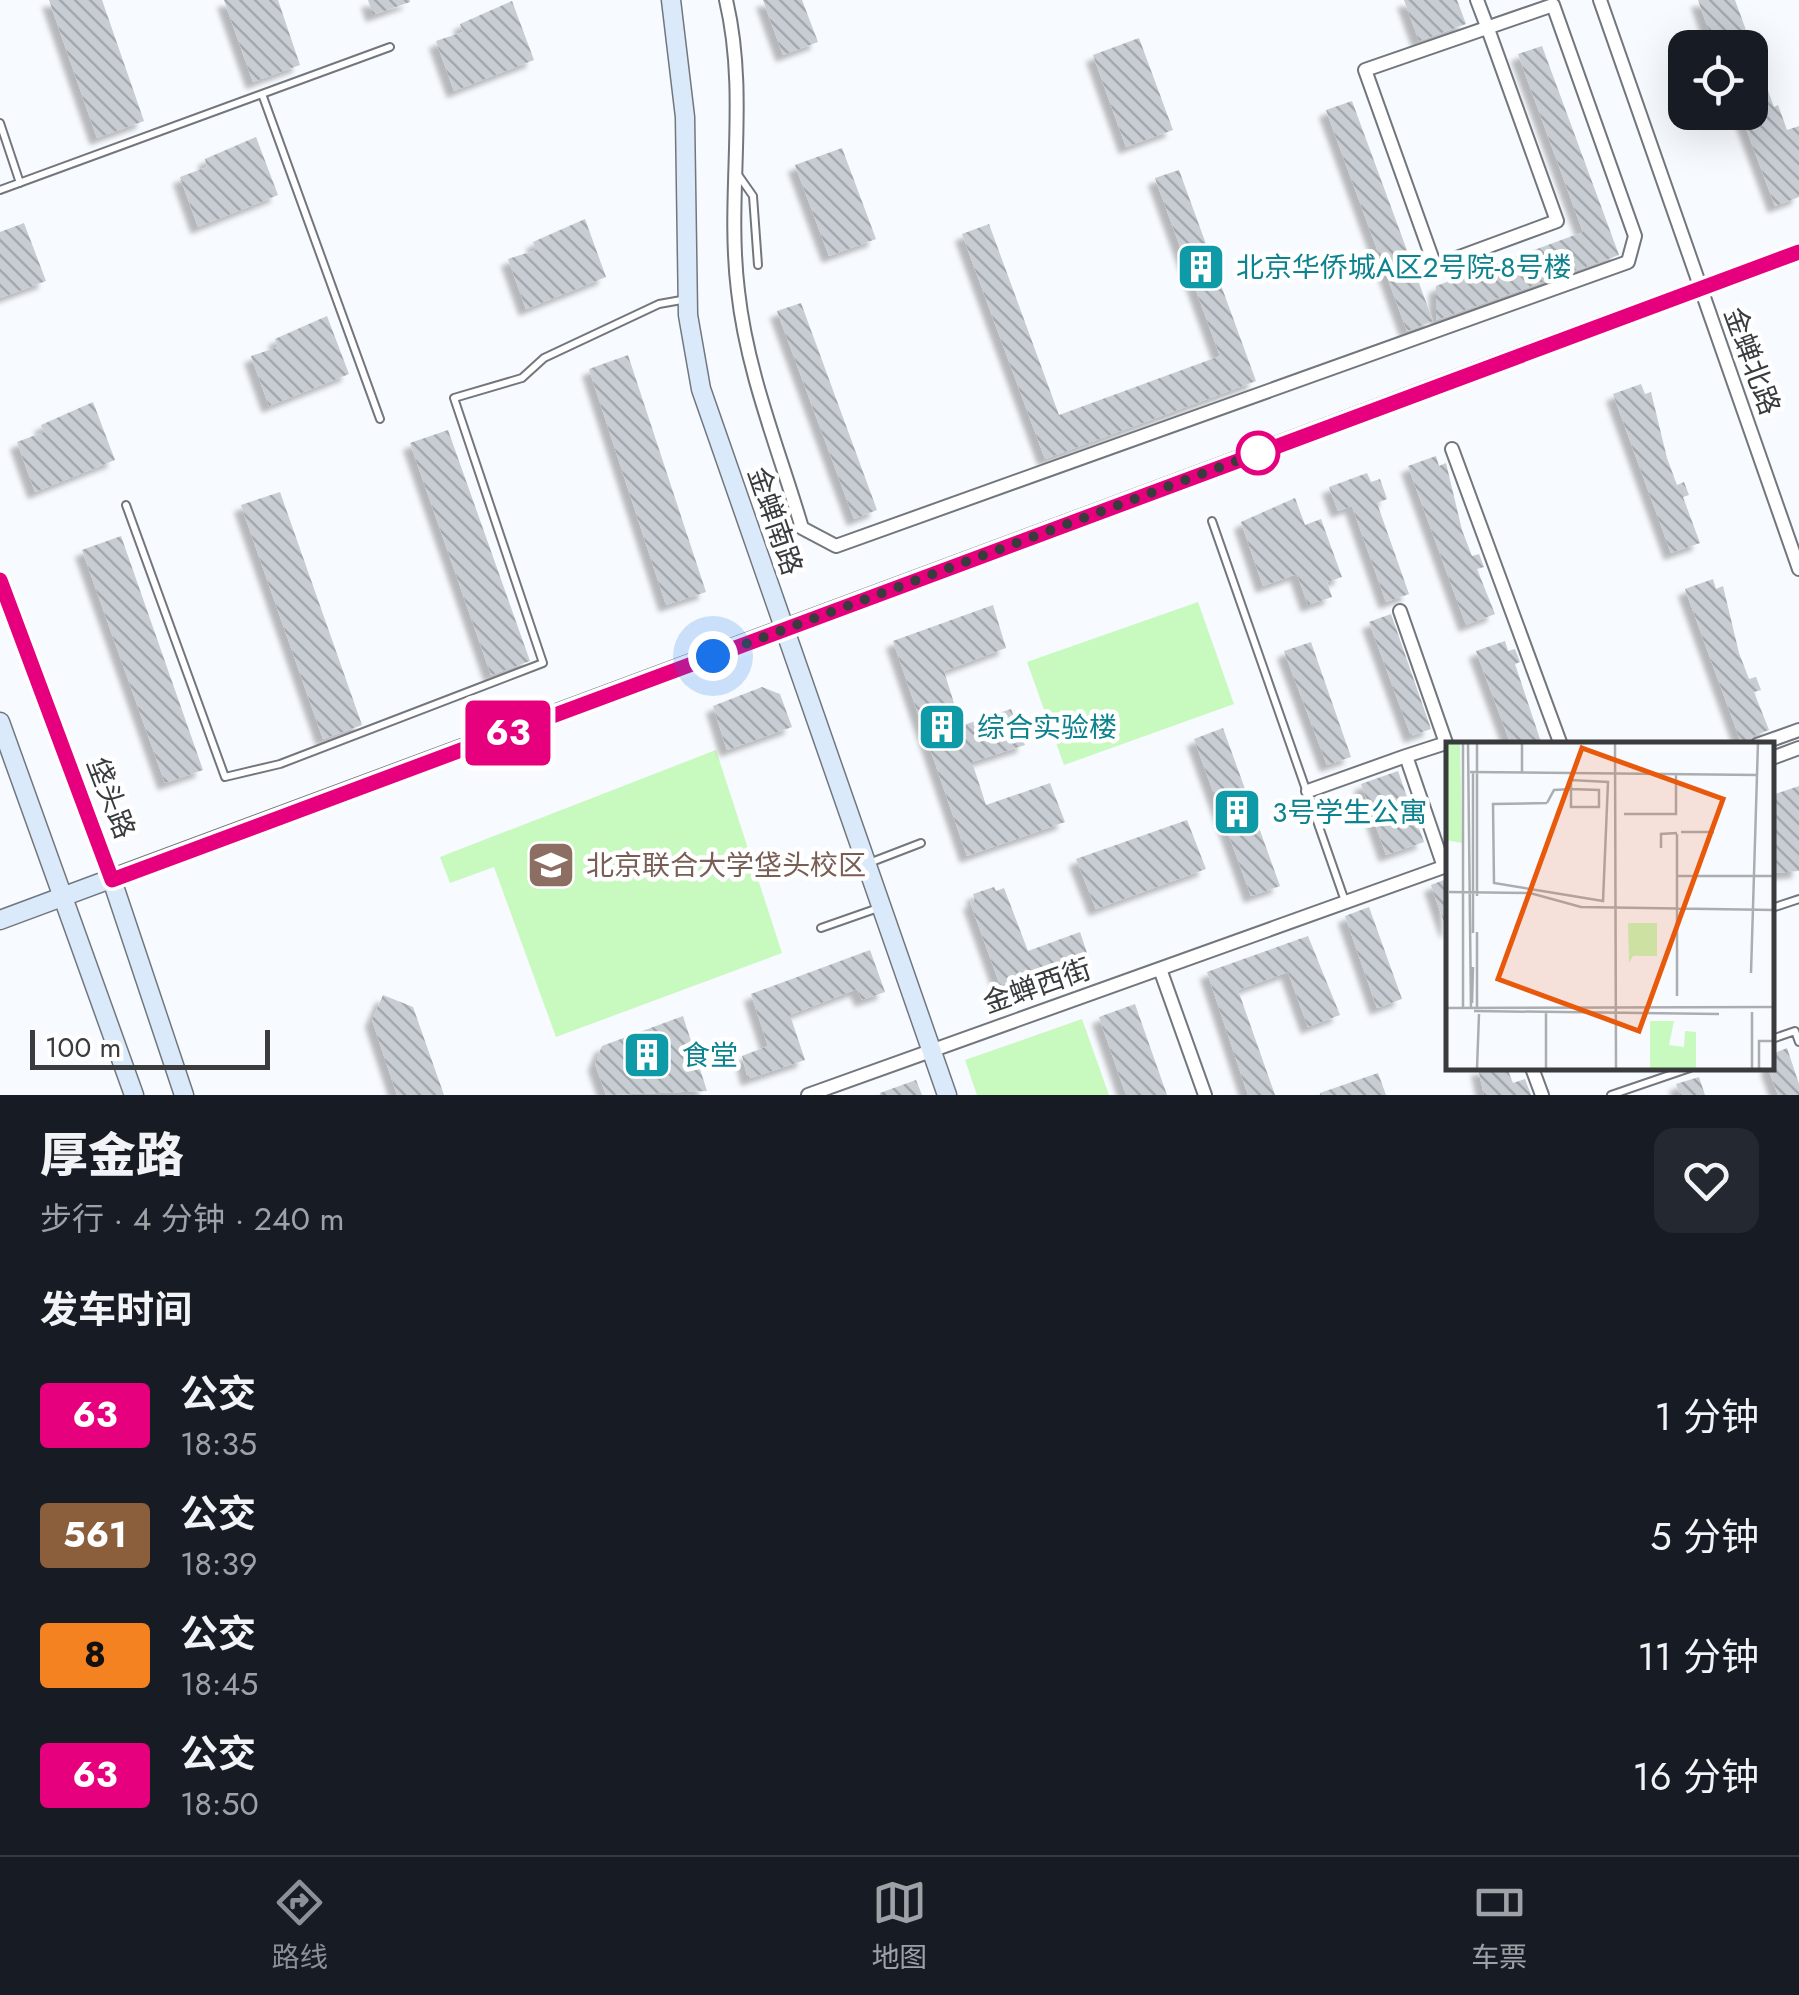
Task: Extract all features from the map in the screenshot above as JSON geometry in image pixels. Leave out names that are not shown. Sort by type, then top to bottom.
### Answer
[{"type":"street","name":"金蝉南路","points":[[671,0],[685,117],[687,300],[702,388],[948,1095]]},
{"type":"street","points":[[726,0],[737,46],[738,290],[763,412],[802,528],[836,546],[1628,262],[1635,236],[1553,5],[1488,30],[1365,70],[1434,266],[1557,221],[1488,30],[1478,0]]},
{"type":"street","name":"金蝉北路","points":[[1600,0],[1799,568]]},
{"type":"street","points":[[0,920],[1799,252]]},
{"type":"street","points":[[1452,449],[1560,742]]},
{"type":"street","name":"垡头路","points":[[0,580],[112,880],[184,1095]]},
{"type":"street","points":[[1308,791],[1446,742],[1400,610]]},
{"type":"street","points":[[0,722],[134,1095]]},
{"type":"street","points":[[1765,742],[1799,730]]},
{"type":"street","points":[[1774,757],[1799,748]]},
{"type":"street","points":[[1406,756],[1446,866]]},
{"type":"street","name":"金蝉西街","points":[[808,1095],[835,1090],[931,1050],[1446,866]]},
{"type":"street","points":[[1160,969],[1206,1095]]},
{"type":"street","points":[[1533,1070],[1542,1095]]},
{"type":"lane","points":[[0,190],[390,47]]},
{"type":"lane","points":[[262,94],[380,419]]},
{"type":"lane","points":[[0,123],[20,183]]},
{"type":"lane","points":[[738,175],[753,196],[758,264]]},
{"type":"lane","points":[[126,505],[225,777],[280,764],[543,663],[454,398],[522,378],[544,358],[659,304],[687,300]]},
{"type":"lane","points":[[1212,522],[1345,901]]},
{"type":"lane","points":[[868,864],[922,843]]},
{"type":"lane","points":[[1774,907],[1799,899]]},
{"type":"lane","points":[[822,928],[882,906]]},
{"type":"lane","points":[[1774,1038],[1795,1030],[1799,1042]]},
{"type":"lane","points":[[1611,1095],[1684,1070]]},
{"type":"green space","points":[[1198,602],[1234,704],[1064,765],[1027,662]]},
{"type":"green space","points":[[716,750],[782,953],[556,1037],[494,867],[450,883],[440,857]]},
{"type":"green space","points":[[1082,1019],[1109,1095],[977,1095],[965,1060]]},
{"type":"building","points":[[49,0],[102,0],[144,121],[97,138]]},
{"type":"building","points":[[224,0],[278,0],[300,65],[253,82]]},
{"type":"building","points":[[368,0],[410,0],[410,2],[373,15]]},
{"type":"building","points":[[763,0],[802,0],[818,42],[783,55]]},
{"type":"building","points":[[1404,0],[1457,0],[1466,24],[1419,41]]},
{"type":"building","points":[[1698,0],[1735,0],[1746,30],[1709,30]]},
{"type":"building","points":[[512,1],[534,60],[454,91],[436,41],[463,32],[460,24]]},
{"type":"building","points":[[1139,38],[1173,130],[1126,147],[1093,55]]},
{"type":"building","points":[[1542,46],[1619,255],[1436,320],[1436,286],[1583,232],[1518,54]]},
{"type":"building","points":[[1768,91],[1787,130],[1799,126],[1799,197],[1775,206],[1747,130],[1768,130]]},
{"type":"building","name":"北京华侨城A区2号院-8号楼","points":[[1352,101],[1433,321],[1407,331],[1326,110]]},
{"type":"building","points":[[256,137],[278,195],[198,227],[180,177],[207,167],[205,159]]},
{"type":"building","points":[[842,148],[876,239],[829,256],[795,165]]},
{"type":"building","points":[[1179,170],[1256,381],[1045,459],[962,234],[989,224],[1059,415],[1220,356],[1155,178]]},
{"type":"building","points":[[585,219],[606,277],[526,309],[508,259],[536,250],[533,242]]},
{"type":"building","points":[[24,223],[46,281],[0,298],[0,232]]},
{"type":"building","points":[[801,303],[877,510],[854,519],[777,311]]},
{"type":"building","points":[[327,316],[349,374],[269,406],[251,356],[278,347],[275,339]]},
{"type":"building","points":[[628,355],[706,592],[666,605],[589,369]]},
{"type":"building","points":[[1641,384],[1645,394],[1651,392],[1667,458],[1677,485],[1684,482],[1689,495],[1683,497],[1700,543],[1671,553],[1613,394]]},
{"type":"building","points":[[93,402],[115,460],[35,492],[17,442],[44,432],[41,425]]},
{"type":"building","points":[[448,430],[530,661],[491,675],[410,443]]},
{"type":"building","points":[[1436,456],[1439,466],[1446,463],[1462,530],[1472,556],[1479,554],[1484,567],[1477,569],[1495,614],[1466,625],[1408,466]]},
{"type":"building","points":[[1367,473],[1371,482],[1380,479],[1387,499],[1377,503],[1409,594],[1386,602],[1352,506],[1338,511],[1329,487]]},
{"type":"building","points":[[280,492],[362,725],[323,739],[241,505]]},
{"type":"building","points":[[1295,498],[1305,525],[1321,519],[1342,577],[1327,582],[1332,597],[1308,605],[1297,574],[1263,586],[1241,522]]},
{"type":"building","points":[[121,536],[203,770],[165,783],[82,550]]},
{"type":"building","points":[[1713,579],[1716,589],[1723,586],[1739,653],[1749,679],[1756,677],[1761,690],[1754,692],[1769,730],[1753,736],[1749,742],[1741,742],[1685,589]]},
{"type":"building","name":"综合实验楼","points":[[993,605],[1006,648],[944,671],[961,726],[1011,709],[1025,745],[972,762],[986,805],[1050,783],[1065,822],[967,856],[893,641]]},
{"type":"building","points":[[1391,614],[1431,729],[1411,736],[1369,622]]},
{"type":"building","points":[[1505,641],[1508,651],[1515,649],[1520,662],[1515,664],[1541,742],[1510,742],[1476,651]]},
{"type":"building","points":[[1311,642],[1351,757],[1327,765],[1284,651]]},
{"type":"building","points":[[762,687],[780,694],[792,727],[727,750],[713,706]]},
{"type":"building","name":"3号学生公寓","points":[[1223,728],[1280,886],[1251,896],[1194,739]]},
{"type":"building","points":[[1398,771],[1407,797],[1395,801],[1403,824],[1416,820],[1424,842],[1386,855],[1361,784]]},
{"type":"building","points":[[1799,786],[1799,871],[1774,873],[1774,794]]},
{"type":"building","points":[[1187,820],[1206,869],[1096,909],[1076,859]]},
{"type":"building","points":[[1446,879],[1446,928],[1431,885]]},
{"type":"building","points":[[994,887],[996,891],[1004,888],[1028,951],[1080,932],[1087,953],[1000,985],[970,902],[975,900],[973,894]]},
{"type":"building","points":[[1369,907],[1402,999],[1377,1008],[1345,916]]},
{"type":"building","points":[[1308,936],[1340,1015],[1308,1027],[1288,972],[1238,990],[1275,1095],[1248,1095],[1207,972]]},
{"type":"building","points":[[870,950],[885,992],[862,1000],[857,989],[790,1015],[805,1060],[748,1079],[742,1056],[768,1046],[751,994]]},
{"type":"building","points":[[383,995],[413,1007],[444,1095],[397,1095],[372,1020]]},
{"type":"building","points":[[1135,1004],[1167,1095],[1126,1095],[1099,1017]]},
{"type":"building","name":"食堂","points":[[683,1016],[707,1091],[606,1095],[595,1064],[602,1046]]},
{"type":"building","points":[[1787,1048],[1799,1095],[1778,1095],[1769,1070],[1774,1070],[1774,1053]]},
{"type":"building","points":[[1478,1070],[1508,1070],[1513,1083],[1525,1079],[1531,1095],[1484,1095]]},
{"type":"building","points":[[1378,1073],[1386,1095],[1320,1095],[1320,1093]]},
{"type":"building","points":[[1699,1077],[1705,1095],[1680,1095],[1676,1084]]},
{"type":"building","points":[[916,1080],[922,1095],[880,1095],[880,1093]]},
{"type":"bus line","name":"63","points":[[0,580],[112,880],[1799,252]]},
{"type":"place","name":"北京华侨城A区2号院-8号楼","points":[[1201,267]]},
{"type":"place","name":"综合实验楼","points":[[942,727]]},
{"type":"place","name":"3号学生公寓","points":[[1237,812]]},
{"type":"place","name":"北京联合大学垡头校区","points":[[551,865]]},
{"type":"place","name":"食堂","points":[[647,1055]]},
{"type":"route","points":[[713,656],[1258,453]]}]
